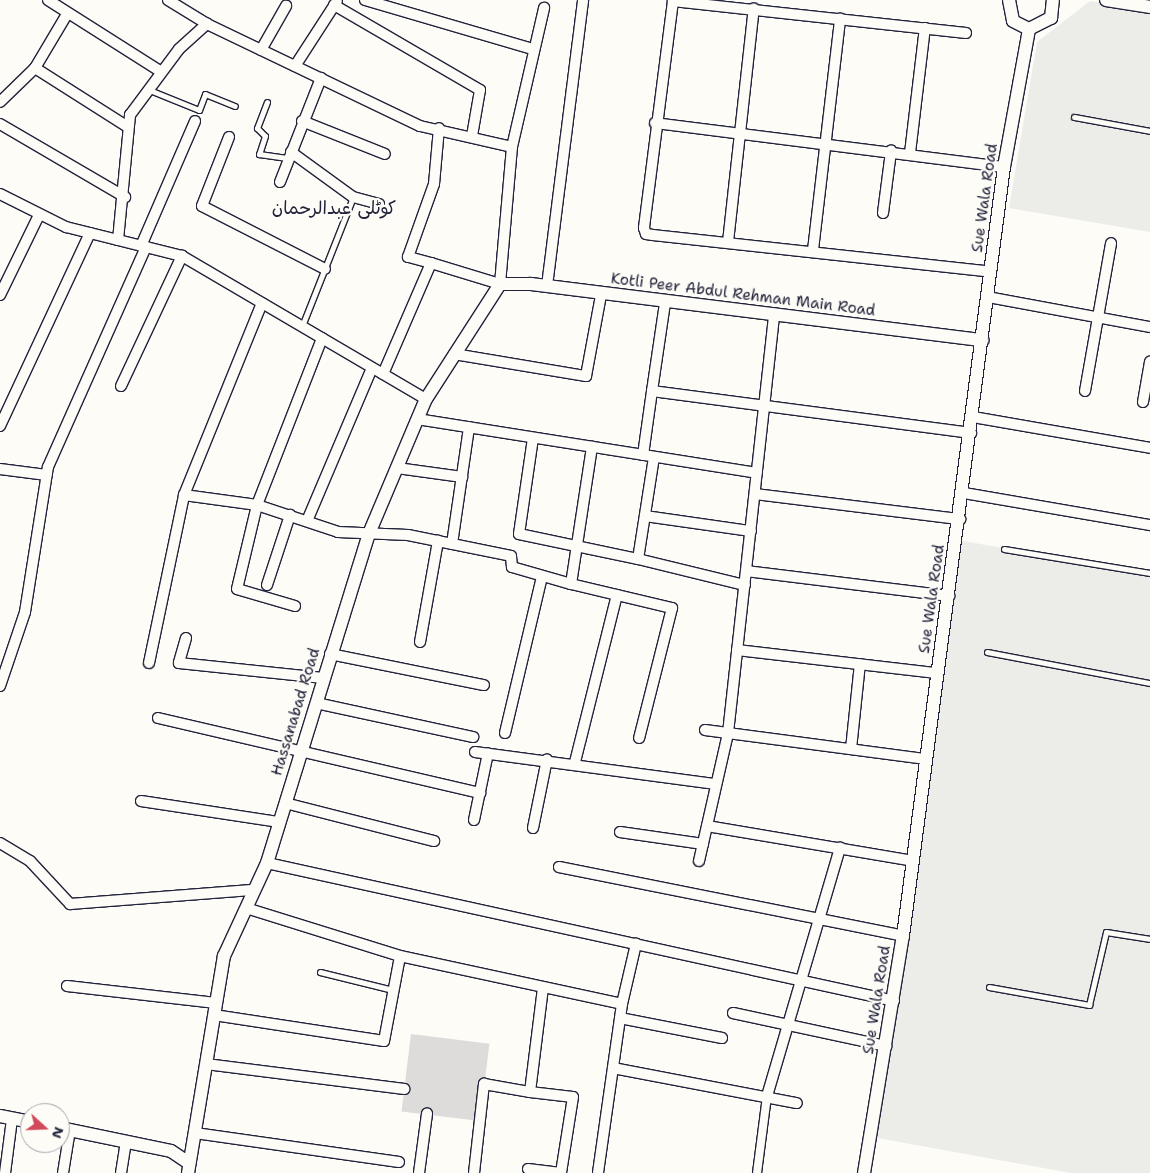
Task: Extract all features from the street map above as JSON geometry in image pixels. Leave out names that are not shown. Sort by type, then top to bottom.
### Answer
[{"type":"street","points":[[48,0],[67,14],[160,72]]},
{"type":"street","points":[[168,0],[207,24],[420,126],[439,128],[512,147]]},
{"type":"street","points":[[365,0],[533,49]]},
{"type":"street","points":[[546,286],[584,0]]},
{"type":"street","points":[[1009,0],[1013,21],[1029,29],[1051,18],[1054,0]]},
{"type":"street","points":[[1106,0],[1150,7]]},
{"type":"street","points":[[966,33],[840,20],[754,8],[673,1],[655,123],[646,234],[813,250],[991,272]]},
{"type":"street","points":[[294,66],[336,3],[480,90],[472,136]]},
{"type":"street","points":[[261,50],[286,6]]},
{"type":"street","points":[[439,128],[434,184],[408,258],[500,284],[512,147],[533,49],[544,8]]},
{"type":"street","points":[[728,242],[754,8]]},
{"type":"street","points":[[0,102],[35,68],[67,14]]},
{"type":"street","points":[[813,250],[840,20]]},
{"type":"street","points":[[118,240],[125,197],[130,115],[160,72],[207,24]]},
{"type":"street","points":[[910,153],[925,28]]},
{"type":"street","name":"Sue Wala Road","points":[[864,1173],[904,936],[937,673],[972,433],[1004,167],[1029,29]]},
{"type":"street","points":[[35,68],[128,127]]},
{"type":"street","points":[[280,182],[302,121],[321,78]]},
{"type":"street","points":[[0,686],[25,612],[47,475],[195,121]]},
{"type":"street","points":[[302,121],[384,154]]},
{"type":"street","points":[[655,123],[826,142],[1004,167]]},
{"type":"street","points":[[0,124],[125,197]]},
{"type":"street","points":[[229,137],[202,206],[324,269]]},
{"type":"street","points":[[883,213],[891,151]]},
{"type":"street","points":[[290,155],[353,197],[379,204]]},
{"type":"street","points":[[0,194],[39,215],[90,233],[182,256],[426,399]]},
{"type":"street","points":[[0,296],[39,215]]},
{"type":"street","points":[[0,426],[90,233]]},
{"type":"street","points":[[1085,391],[1110,243]]},
{"type":"street","points":[[121,386],[182,256]]},
{"type":"street","points":[[383,374],[431,263]]},
{"type":"street","name":"Kotli Peer Abdul Rehman Main Road","points":[[500,284],[546,286],[665,303],[774,314],[983,340]]},
{"type":"street","name":"Hassanabad Road","points":[[188,1168],[224,956],[267,863],[368,536],[426,399],[500,284]]},
{"type":"street","points":[[454,354],[586,376],[601,295]]},
{"type":"street","points":[[988,297],[1150,327]]},
{"type":"street","points":[[149,663],[184,495],[262,303]]},
{"type":"street","points":[[643,455],[665,303]]},
{"type":"street","points":[[699,861],[728,733],[774,314]]},
{"type":"street","points":[[295,606],[237,589],[257,505],[322,338]]},
{"type":"street","points":[[1143,402],[1150,362]]},
{"type":"street","points":[[307,521],[372,368]]},
{"type":"street","points":[[652,391],[764,409],[972,433]]},
{"type":"street","points":[[974,417],[1150,448]]},
{"type":"street","points":[[417,419],[757,473]]},
{"type":"street","points":[[452,544],[469,427]]},
{"type":"street","points":[[533,438],[519,534],[638,559],[744,585]]},
{"type":"street","points":[[571,584],[592,447]]},
{"type":"street","points":[[638,559],[654,457]]},
{"type":"street","points":[[397,468],[462,477]]},
{"type":"street","points":[[0,469],[47,475]]},
{"type":"street","points":[[755,494],[960,519]]},
{"type":"street","points":[[964,494],[1150,525]]},
{"type":"street","points":[[184,495],[257,505],[307,521],[368,536],[408,535],[511,556],[512,567],[542,577],[672,608],[639,738]]},
{"type":"street","points":[[267,585],[290,516]]},
{"type":"street","points":[[645,516],[750,531]]},
{"type":"street","points":[[420,642],[438,542]]},
{"type":"street","points":[[746,570],[949,596]]},
{"type":"street","points":[[505,733],[542,577]]},
{"type":"street","points":[[574,762],[616,595]]},
{"type":"street","points":[[186,638],[179,664],[323,678]]},
{"type":"street","points":[[738,650],[937,673]]},
{"type":"street","points":[[330,654],[484,685]]},
{"type":"street","points":[[850,749],[860,664]]},
{"type":"street","points":[[316,702],[473,736]]},
{"type":"street","points":[[158,718],[480,793]]},
{"type":"street","points":[[706,730],[926,759]]},
{"type":"street","points":[[475,752],[574,762],[716,784]]},
{"type":"street","points":[[474,820],[488,753]]},
{"type":"street","points":[[532,828],[547,760]]},
{"type":"street","points":[[140,802],[279,822]]},
{"type":"street","points":[[285,803],[434,841]]},
{"type":"street","points":[[707,826],[913,860]]},
{"type":"street","points":[[620,832],[703,844]]},
{"type":"street","points":[[0,843],[30,861],[70,904],[254,890]]},
{"type":"street","points":[[757,1173],[767,1096],[791,1026],[840,848]]},
{"type":"street","points":[[267,863],[894,1001]]},
{"type":"street","points":[[559,867],[904,936]]},
{"type":"street","points":[[246,908],[400,956],[622,1004]]},
{"type":"street","points":[[598,1173],[622,1004],[636,944]]},
{"type":"street","points":[[67,986],[215,1009],[384,1041],[400,956]]},
{"type":"street","points":[[530,1092],[543,988]]},
{"type":"street","points":[[733,1013],[886,1046]]},
{"type":"street","points":[[620,1018],[722,1038]]},
{"type":"street","points":[[206,1064],[404,1089]]},
{"type":"street","points":[[613,1068],[797,1102]]},
{"type":"street","points":[[474,1173],[484,1084],[573,1097],[560,1173],[528,1169]]},
{"type":"street","points":[[419,1173],[427,1114]]},
{"type":"street","points":[[5,1173],[6,1118],[20,1120]]},
{"type":"street","points":[[70,1130],[171,1151],[188,1168]]},
{"type":"street","points":[[195,1133],[399,1162]]},
{"type":"street","points":[[121,1173],[126,1142]]},
{"type":"street","points":[[63,1173],[64,1153]]},
{"type":"lane","points":[[147,89],[199,110],[205,94],[235,106]]},
{"type":"lane","points":[[268,102],[256,128],[265,136],[259,154],[290,155]]},
{"type":"lane","points":[[1074,117],[1150,131]]},
{"type":"lane","points":[[302,327],[353,197]]},
{"type":"lane","points":[[1004,548],[1150,573]]},
{"type":"lane","points":[[987,652],[1150,683]]},
{"type":"lane","points":[[989,987],[1089,1006],[1106,932],[1150,939]]},
{"type":"lane","points":[[320,972],[394,990]]},
{"type":"shaded area","points":[[1090,1],[1150,12],[1150,232],[1009,208],[1037,42]]},
{"type":"shaded area","points":[[957,540],[1150,573],[1150,1173],[1071,1173],[872,1137]]},
{"type":"shaded area","points":[[411,1034],[489,1044],[480,1121],[401,1111]]},
{"type":"district","name":"کوٹلی عبدالرحمان","points":[[334,208]]}]
